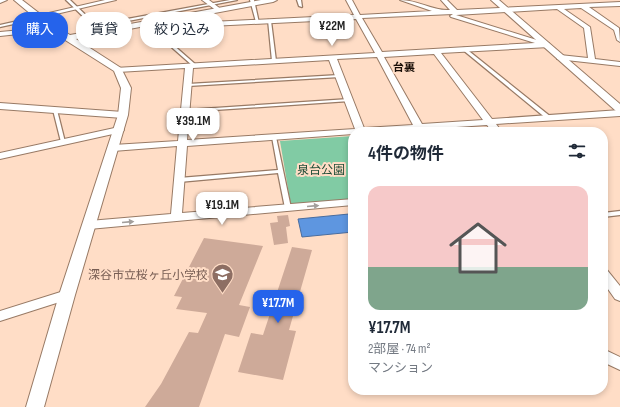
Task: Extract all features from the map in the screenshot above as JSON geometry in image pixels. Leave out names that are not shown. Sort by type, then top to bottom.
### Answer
[{"type":"street","points":[[0,1],[4,0]]},
{"type":"street","points":[[18,0],[34,12]]},
{"type":"street","points":[[61,12],[113,0]]},
{"type":"street","points":[[205,0],[219,10]]},
{"type":"street","points":[[210,12],[252,2],[273,0]]},
{"type":"street","points":[[349,0],[419,127]]},
{"type":"street","points":[[403,0],[546,44]]},
{"type":"street","points":[[444,0],[456,13]]},
{"type":"street","points":[[495,0],[620,109]]},
{"type":"street","points":[[224,24],[620,4]]},
{"type":"street","points":[[607,5],[620,13]]},
{"type":"street","points":[[583,6],[617,29],[620,40]]},
{"type":"street","points":[[558,8],[588,27],[592,61]]},
{"type":"street","points":[[0,34],[12,33]]},
{"type":"street","points":[[69,38],[76,36]]},
{"type":"street","points":[[35,407],[67,295],[119,130],[123,115],[126,88],[118,70],[69,38]]},
{"type":"street","points":[[118,70],[546,44]]},
{"type":"street","points":[[436,51],[494,127]]},
{"type":"street","points":[[332,57],[359,127]]},
{"type":"street","points":[[560,57],[620,64]]},
{"type":"street","points":[[176,218],[185,111],[191,65]]},
{"type":"street","points":[[0,106],[123,115]]},
{"type":"street","points":[[440,127],[620,113]]},
{"type":"street","points":[[0,156],[119,130]]},
{"type":"street","points":[[113,148],[348,132]]},
{"type":"street","points":[[89,225],[348,202]]},
{"type":"street","points":[[608,280],[620,296]]},
{"type":"street","points":[[0,316],[67,295]]},
{"type":"street","points":[[608,358],[620,364]]},
{"type":"lane","points":[[68,0],[81,12]]},
{"type":"lane","points":[[167,9],[170,12],[236,0]]},
{"type":"lane","points":[[299,0],[301,6]]},
{"type":"lane","points":[[252,2],[258,22]]},
{"type":"lane","points":[[269,22],[274,61]]},
{"type":"lane","points":[[0,26],[12,23]]},
{"type":"lane","points":[[173,48],[191,65]]},
{"type":"lane","points":[[464,49],[549,118]]},
{"type":"lane","points":[[188,85],[339,76]]},
{"type":"lane","points":[[185,111],[349,100]]},
{"type":"lane","points":[[54,110],[63,142]]},
{"type":"lane","points":[[274,136],[288,208]]},
{"type":"lane","points":[[179,180],[281,171]]},
{"type":"lane","points":[[608,214],[620,213]]},
{"type":"green space","name":"泉台公園","points":[[348,136],[348,200],[291,206],[280,141]]},
{"type":"water","points":[[348,214],[348,232],[302,237],[298,219]]},
{"type":"building","points":[[288,215],[290,226],[286,227],[288,243],[274,245],[270,223],[278,222],[277,216]]},
{"type":"building","points":[[204,238],[263,246],[239,305],[250,307],[239,337],[225,334],[199,407],[145,407],[161,384],[189,332],[198,333],[207,313],[176,309],[182,297],[174,296]]},
{"type":"building","points":[[292,247],[312,250],[289,330],[296,331],[283,380],[238,372],[251,333],[263,335]]},
{"type":"place","name":"深谷市立桜ヶ丘小学校","points":[[223,294]]},
{"type":"district","name":"台裏","points":[[404,67]]}]
